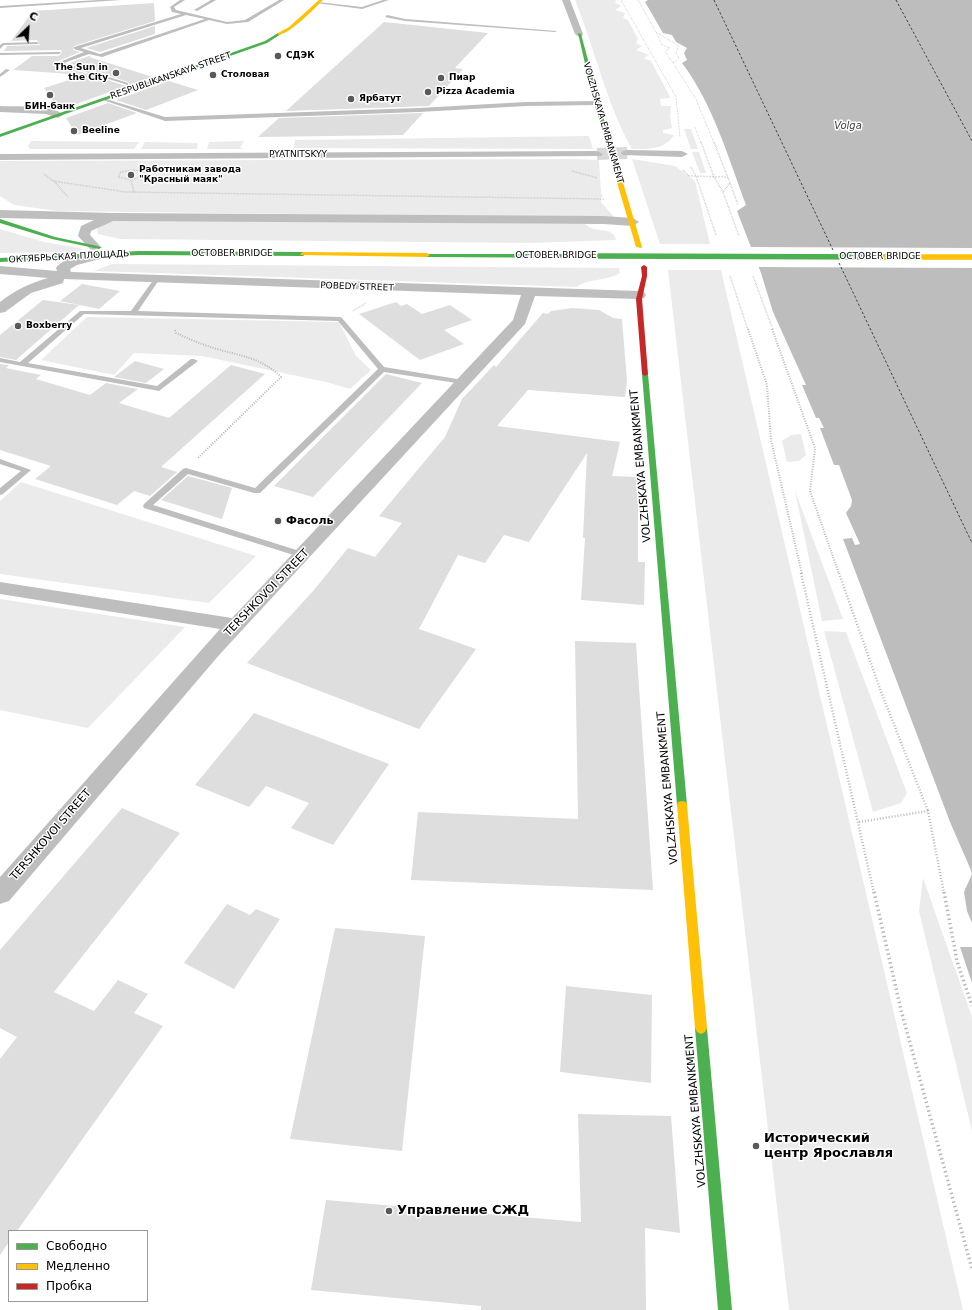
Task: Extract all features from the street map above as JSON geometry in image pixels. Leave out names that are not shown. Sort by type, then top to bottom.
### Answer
[{"type":"main road","name":"RESPUBLIKANSKAYA STREET","points":[[0,138],[10,132],[266,42],[290,28],[320,2]]},
{"type":"main road","name":"VOLZHSKAYA EMBANKMENT","points":[[579,34],[596,103],[624,199],[633,222],[639,247]]},
{"type":"main road","name":"ОКТЯБРЬСКАЯ ПЛОЩАДЬ","points":[[0,221],[97,251]]},
{"type":"main road","name":"ОКТЯБРЬСКАЯ ПЛОЩАДЬ","points":[[0,260],[97,251],[139,253]]},
{"type":"main road","name":"OCTOBER BRIDGE","points":[[139,253],[972,257]]},
{"type":"main road","name":"VOLZHSKAYA EMBANKMENT","points":[[644,267],[646,275],[645,284],[638,295],[725,1310]]},
{"type":"street","name":"VOLZHSKAYA EMBANKMENT","points":[[566,0],[579,34]]},
{"type":"street","points":[[0,109],[47,111],[58,115]]},
{"type":"street","points":[[627,153],[682,154]]},
{"type":"street","name":"PYATNITSKYY","points":[[0,157],[597,154]]},
{"type":"street","points":[[0,214],[111,217],[603,220],[633,222]]},
{"type":"street","points":[[75,277],[65,274],[64,268],[72,262],[97,251],[84,236],[85,229],[111,217]]},
{"type":"street","points":[[0,270],[75,277]]},
{"type":"street","points":[[0,309],[30,287],[75,277]]},
{"type":"street","name":"POBEDY STREET","points":[[75,277],[638,295]]},
{"type":"street","name":"TERSHKOVOI STREET","points":[[0,894],[208,655],[520,321],[529,292]]},
{"type":"street","points":[[0,588],[236,625]]},
{"type":"lane","points":[[0,6],[119,0]]},
{"type":"lane","points":[[183,0],[172,7],[174,11],[207,20],[226,23],[245,23],[282,0]]},
{"type":"lane","points":[[196,10],[214,0]]},
{"type":"lane","points":[[362,8],[387,0]]},
{"type":"lane","points":[[320,2],[362,8],[372,12]]},
{"type":"lane","points":[[185,14],[76,48],[100,56],[207,20]]},
{"type":"lane","points":[[387,16],[405,20],[555,31]]},
{"type":"lane","points":[[0,48],[3,44],[37,43]]},
{"type":"lane","points":[[89,52],[59,63],[126,84]]},
{"type":"lane","points":[[0,54],[59,53]]},
{"type":"lane","points":[[0,76],[8,70]]},
{"type":"lane","points":[[105,99],[165,119],[419,110],[526,104],[596,103]]},
{"type":"lane","points":[[133,313],[156,280]]},
{"type":"lane","points":[[22,364],[82,312],[340,319],[382,368],[464,382]]},
{"type":"lane","points":[[0,360],[159,389],[194,361]]},
{"type":"lane","points":[[303,555],[147,506],[186,471],[257,491],[382,368]]},
{"type":"lane","points":[[0,461],[27,470],[0,492]]},
{"type":"path","points":[[621,0],[676,98],[682,154],[696,176],[719,243]]},
{"type":"path","points":[[638,0],[662,46],[670,48],[665,51],[696,99],[738,205]]},
{"type":"path","points":[[656,32],[666,36],[671,42],[679,46],[676,52],[679,58],[673,62]]},
{"type":"path","points":[[695,127],[714,177],[723,192],[741,243]]},
{"type":"path","points":[[21,157],[29,165],[54,181],[134,192],[624,199]]},
{"type":"path","points":[[133,170],[141,170],[145,173],[140,178],[131,180],[123,180],[118,176],[121,172],[133,170]]},
{"type":"path","points":[[131,180],[134,192]]},
{"type":"path","points":[[723,192],[730,183]]},
{"type":"path","points":[[752,272],[816,448],[810,491],[880,689],[928,811],[957,961],[972,1006]]},
{"type":"path","points":[[729,273],[767,385],[770,440],[901,1010],[972,1269]]},
{"type":"path","points":[[171,314],[176,333],[215,349],[255,358],[272,366],[281,377],[180,476]]},
{"type":"path","points":[[859,822],[928,811]]},
{"type":"shaded area","points":[[575,0],[616,0],[615,3],[621,6],[615,10],[625,13],[623,18],[628,20],[638,39],[636,43],[642,46],[636,50],[649,55],[645,57],[645,59],[651,61],[670,97],[660,99],[661,106],[671,106],[670,116],[672,128],[663,130],[663,133],[674,135],[666,144],[656,148],[632,149],[608,95]]},
{"type":"shaded area","points":[[684,129],[691,129],[698,149],[691,149]]},
{"type":"shaded area","points":[[589,136],[593,149],[294,148],[295,140]]},
{"type":"shaded area","points":[[31,141],[139,142],[134,149],[30,149],[28,146]]},
{"type":"shaded area","points":[[244,141],[240,148],[244,149],[207,149],[209,142]]},
{"type":"shaded area","points":[[145,142],[198,143],[197,149],[141,149]]},
{"type":"shaded area","points":[[692,152],[699,152],[706,173],[700,173]]},
{"type":"shaded area","points":[[632,159],[675,166],[695,181],[710,244],[660,244]]},
{"type":"shaded area","points":[[599,160],[601,192],[603,197],[601,197],[601,202],[615,218],[58,211],[14,205],[0,196],[0,161]]},
{"type":"shaded area","points":[[118,219],[585,224],[593,229],[610,232],[615,236],[616,240],[530,243],[120,239],[98,234],[97,230],[100,225]]},
{"type":"shaded area","points":[[0,229],[44,242],[80,248],[82,250],[76,252],[0,253]]},
{"type":"shaded area","points":[[112,264],[619,268],[620,273],[615,276],[581,284],[577,287],[94,271]]},
{"type":"shaded area","points":[[668,270],[721,270],[963,1310],[789,1310]]},
{"type":"shaded area","points":[[87,317],[339,322],[356,356],[371,370],[350,389],[326,382],[202,356],[134,353],[114,375],[41,360]]},
{"type":"shaded area","points":[[801,434],[806,455],[799,461],[787,462],[782,441],[791,435]]},
{"type":"shaded area","points":[[21,482],[256,556],[209,603],[0,574],[0,501]]},
{"type":"shaded area","points":[[795,491],[843,619],[822,621]]},
{"type":"shaded area","points":[[0,599],[185,627],[88,728],[0,710]]},
{"type":"shaded area","points":[[824,631],[846,632],[907,793],[901,803],[873,812]]},
{"type":"shaded area","points":[[923,878],[972,1017],[972,1131],[919,911]]},
{"type":"water","name":"Volga","points":[[648,0],[972,0],[972,874],[950,822],[843,539],[852,538],[855,545],[860,544],[846,513],[851,506],[852,500],[839,465],[834,465],[820,428],[824,428],[819,418],[816,418],[802,385],[806,385],[773,312],[761,273],[737,211],[746,205],[719,131],[703,96],[682,63],[687,60],[684,53],[687,48],[676,42],[672,35],[663,33],[645,2]]},
{"type":"water","points":[[972,874],[972,923],[967,911],[964,892]]},
{"type":"water","points":[[960,947],[972,947],[972,983]]},
{"type":"pier","points":[[749,247],[972,248],[972,268],[757,267]]},
{"type":"building","points":[[154,3],[155,21],[74,46],[73,50],[80,52],[56,62],[57,64],[126,86],[60,110],[44,88],[85,75],[13,70],[32,56],[59,56],[62,52],[61,50],[4,51],[7,46],[40,45],[37,40],[11,41],[33,11]]},
{"type":"building","points":[[384,22],[488,33],[455,68],[463,69],[429,106],[286,111]]},
{"type":"building","points":[[155,26],[155,34],[100,52],[86,48]]},
{"type":"building","points":[[89,56],[153,77],[130,85],[128,82],[69,63]]},
{"type":"building","points":[[169,81],[198,90],[146,110],[116,100]]},
{"type":"building","points":[[108,103],[137,113],[77,135],[66,118]]},
{"type":"building","points":[[423,113],[403,135],[258,137],[279,118]]},
{"type":"building","points":[[82,284],[120,291],[99,309],[60,301]]},
{"type":"building","points":[[43,300],[79,305],[16,360],[0,357],[0,335]]},
{"type":"building","points":[[396,302],[401,306],[407,304],[422,314],[450,305],[472,320],[444,330],[464,344],[420,360],[359,314]]},
{"type":"building","points":[[572,308],[599,310],[613,318],[622,319],[627,381],[625,397],[528,390],[497,426],[620,442],[612,476],[638,477],[638,562],[645,562],[644,605],[581,600],[585,538],[583,538],[587,453],[529,542],[504,535],[485,563],[458,555],[419,629],[476,649],[419,729],[247,663],[314,590],[348,548],[375,557],[402,523],[379,516],[445,437],[462,399],[494,365],[496,367],[543,313],[548,314],[551,311]]},
{"type":"building","points":[[135,361],[164,369],[146,383],[114,377]]},
{"type":"building","points":[[0,364],[9,365],[6,368],[41,375],[36,379],[90,395],[106,383],[138,389],[119,403],[169,418],[231,365],[265,374],[161,467],[177,472],[150,496],[134,491],[117,505],[35,479],[51,466],[0,450]]},
{"type":"building","points":[[386,374],[422,383],[313,497],[274,486]]},
{"type":"building","points":[[188,476],[232,488],[222,519],[161,500]]},
{"type":"building","points":[[575,641],[636,643],[653,890],[411,880],[418,812],[578,819]]},
{"type":"building","points":[[254,713],[389,764],[333,845],[291,828],[309,803],[266,786],[249,807],[195,785]]},
{"type":"building","points":[[122,808],[180,833],[54,992],[94,1011],[118,980],[148,994],[134,1013],[163,1026],[18,1230],[8,1230],[8,1243],[0,1255],[0,1059],[17,1037],[0,1028],[0,950]]},
{"type":"building","points":[[227,904],[250,915],[256,909],[280,919],[234,989],[184,963]]},
{"type":"building","points":[[335,928],[425,936],[402,1151],[290,1139]]},
{"type":"building","points":[[566,986],[652,995],[651,1083],[560,1072]]},
{"type":"building","name":"Управление СЖД","points":[[578,1114],[671,1116],[680,1233],[645,1228],[646,1310],[481,1310],[481,1306],[311,1290],[326,1200],[581,1222]]},
{"type":"ferry route","points":[[714,0],[833,250]]},
{"type":"ferry route","points":[[896,0],[972,141]]},
{"type":"ferry route","points":[[839,263],[972,543]]},
{"type":"tunnel","points":[[597,154],[627,153]]},
{"type":"traffic: fast","points":[[0,136],[266,42],[279,34]]},
{"type":"traffic: fast","points":[[579,34],[596,103],[607,137]]},
{"type":"traffic: fast","points":[[0,221],[54,238],[99,247]]},
{"type":"traffic: fast","points":[[0,260],[139,253],[303,254]]},
{"type":"traffic: fast","points":[[427,255],[599,256]]},
{"type":"traffic: fast","points":[[599,256],[886,257]]},
{"type":"traffic: fast","points":[[645,374],[682,805]]},
{"type":"traffic: fast","points":[[701,1028],[725,1310]]},
{"type":"traffic: slow","points":[[279,34],[290,28],[321,0]]},
{"type":"traffic: slow","points":[[619,179],[639,247]]},
{"type":"traffic: slow","points":[[303,254],[427,255]]},
{"type":"traffic: slow","points":[[886,257],[972,257]]},
{"type":"traffic: slow","points":[[682,805],[701,1028]]},
{"type":"traffic: jam","points":[[607,137],[619,179]]},
{"type":"traffic: jam","points":[[644,267],[644,280],[639,299],[645,374]]},
{"type":"place","name":"СДЭК","points":[[278,56]]},
{"type":"place","name":"The Sun in the City","points":[[116,73]]},
{"type":"place","name":"Столовая","points":[[213,75]]},
{"type":"place","name":"Пиар","points":[[441,78]]},
{"type":"place","name":"Pizza Academia","points":[[428,92]]},
{"type":"place","name":"БИН-банк","points":[[50,95]]},
{"type":"place","name":"Ярбатут","points":[[351,99]]},
{"type":"place","name":"Beeline","points":[[74,131]]},
{"type":"place","name":"Работникам завода \"Красный маяк\"","points":[[131,175]]},
{"type":"place","name":"Boxberry","points":[[18,326]]},
{"type":"place","name":"Фасоль","points":[[278,521]]},
{"type":"place","name":"Исторический центр Ярославля","points":[[756,1146]]},
{"type":"place","name":"Управление СЖД","points":[[389,1211]]}]
